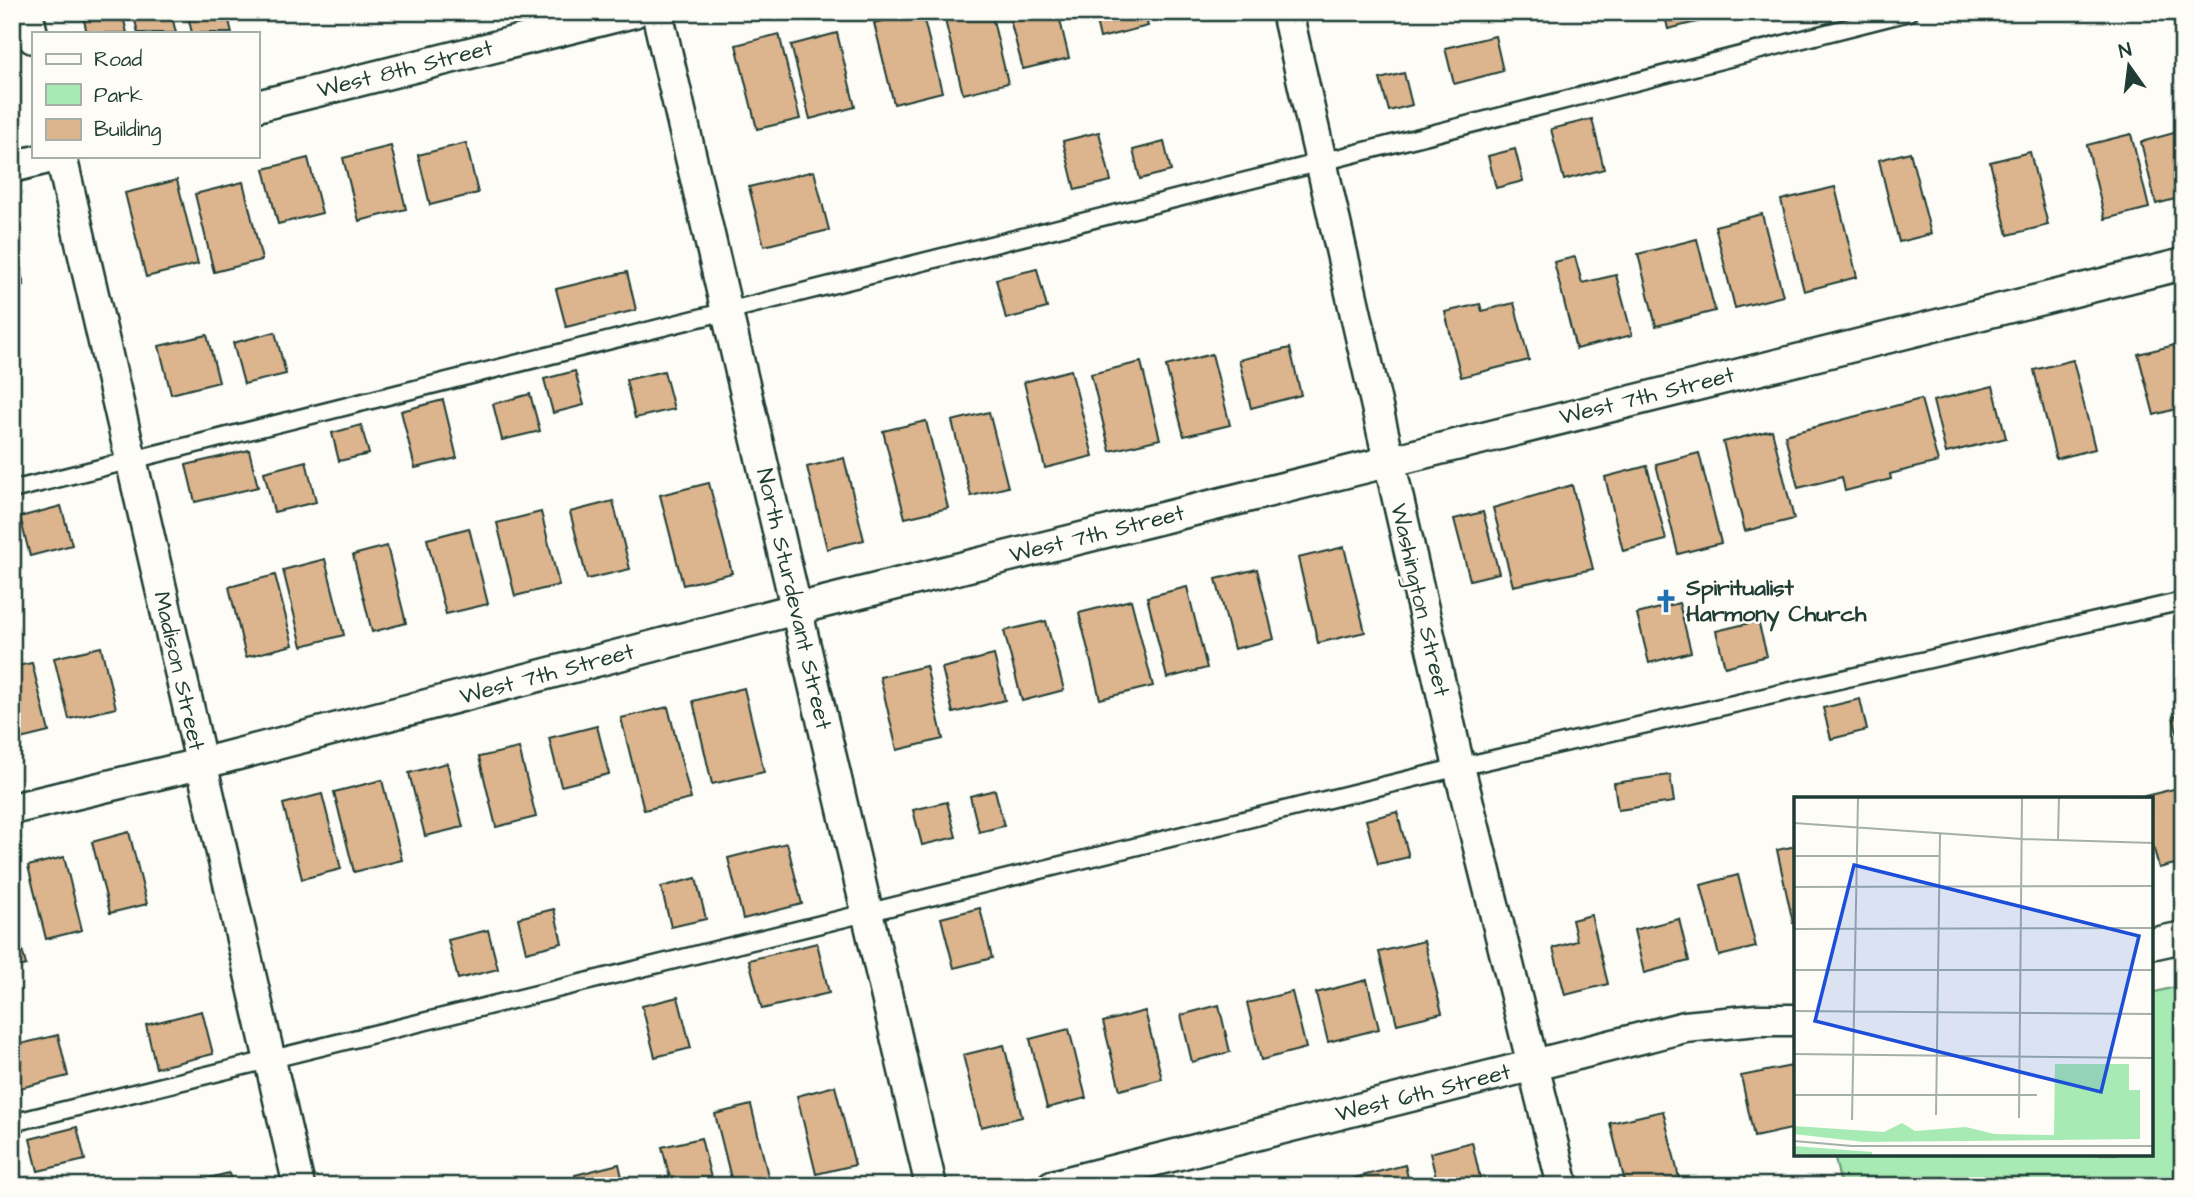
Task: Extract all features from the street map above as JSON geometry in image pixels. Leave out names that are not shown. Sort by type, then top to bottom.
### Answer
[{"type":"street","points":[[27,12],[32,34]]},
{"type":"street","name":"West 8th Street","points":[[259,106],[634,12]]},
{"type":"street","name":"North Sturdevant Street","points":[[657,12],[931,1186]]},
{"type":"street","name":"Washington Street","points":[[1287,12],[1387,461],[1459,767],[1563,1186]]},
{"type":"street","points":[[12,167],[50,158]]},
{"type":"street","name":"Madison Street","points":[[59,158],[299,1186]]},
{"type":"street","name":"West 7th Street","points":[[12,809],[200,764],[796,609],[2183,264]]},
{"type":"street","points":[[2153,944],[2183,937]]},
{"type":"street","name":"West 6th Street","points":[[1052,1186],[1685,1027],[1757,1020],[1794,1020]]},
{"type":"lane","points":[[12,490],[1909,12]]},
{"type":"lane","points":[[12,1123],[1459,767],[2183,601]]},
{"type":"green space","points":[[2183,985],[2183,1186],[1841,1186],[1834,1156],[2153,1156],[2153,992]]},
{"type":"building","points":[[82,12],[122,12],[127,32],[87,32]]},
{"type":"building","points":[[133,12],[171,12],[176,32],[138,32]]},
{"type":"building","points":[[187,12],[227,12],[232,32],[192,32]]},
{"type":"building","points":[[922,12],[942,92],[894,104],[874,23]]},
{"type":"building","points":[[943,12],[991,12],[1008,83],[963,94]]},
{"type":"building","points":[[1008,12],[1058,12],[1069,58],[1023,69]]},
{"type":"building","points":[[1094,12],[1144,12],[1148,26],[1100,38]]},
{"type":"building","points":[[1664,12],[1707,12],[1709,19],[1668,29]]},
{"type":"building","points":[[837,33],[855,107],[810,119],[791,45]]},
{"type":"building","points":[[779,34],[800,119],[757,129],[736,45]]},
{"type":"building","points":[[1495,36],[1503,71],[1454,84],[1445,48]]},
{"type":"building","points":[[1404,73],[1412,105],[1389,111],[1380,79]]},
{"type":"building","points":[[1592,119],[1604,169],[1564,180],[1551,129]]},
{"type":"building","points":[[2181,131],[2183,197],[2156,204],[2141,142]]},
{"type":"building","points":[[1099,132],[1111,181],[1075,190],[1063,141]]},
{"type":"building","points":[[2131,134],[2149,208],[2105,219],[2087,145]]},
{"type":"building","points":[[1164,142],[1171,171],[1140,179],[1133,150]]},
{"type":"building","points":[[466,143],[478,193],[430,205],[418,155]]},
{"type":"building","points":[[391,146],[406,209],[359,221],[343,158]]},
{"type":"building","points":[[1515,149],[1523,181],[1496,188],[1488,156]]},
{"type":"building","points":[[1910,152],[1931,234],[1899,242],[1879,160]]},
{"type":"building","points":[[2030,152],[2048,225],[2008,235],[1990,162]]},
{"type":"building","points":[[308,158],[322,213],[278,224],[264,169]]},
{"type":"building","points":[[814,171],[829,230],[764,246],[749,187]]},
{"type":"building","points":[[177,180],[198,264],[146,277],[125,193]]},
{"type":"building","points":[[243,182],[262,260],[214,272],[195,194]]},
{"type":"building","points":[[1835,187],[1857,277],[1804,291],[1781,200]]},
{"type":"building","points":[[1762,214],[1783,296],[1735,308],[1715,226]]},
{"type":"building","points":[[12,239],[24,285],[12,288]]},
{"type":"building","points":[[1697,239],[1715,311],[1656,326],[1638,254]]},
{"type":"building","points":[[1575,257],[1582,283],[1616,275],[1632,335],[1576,349],[1554,262]]},
{"type":"building","points":[[1037,269],[1047,308],[1006,319],[996,279]]},
{"type":"building","points":[[627,272],[636,310],[566,327],[556,289]]},
{"type":"building","points":[[1514,303],[1529,360],[1461,377],[1445,312],[1480,304],[1482,311]]},
{"type":"building","points":[[275,332],[286,374],[244,384],[233,343]]},
{"type":"building","points":[[207,335],[219,382],[171,394],[159,346]]},
{"type":"building","points":[[2183,343],[2183,407],[2154,415],[2138,354]]},
{"type":"building","points":[[1290,348],[1301,395],[1251,408],[1239,360]]},
{"type":"building","points":[[1212,354],[1230,425],[1184,436],[1166,366]]},
{"type":"building","points":[[2073,360],[2095,449],[2056,459],[2034,370]]},
{"type":"building","points":[[1141,362],[1160,439],[1110,451],[1091,374]]},
{"type":"building","points":[[1071,370],[1093,456],[1045,468],[1024,382]]},
{"type":"building","points":[[575,371],[584,405],[553,413],[544,379]]},
{"type":"building","points":[[664,371],[674,409],[635,418],[626,380]]},
{"type":"building","points":[[1993,386],[2006,438],[1946,453],[1933,401]]},
{"type":"building","points":[[530,394],[540,431],[502,440],[493,404]]},
{"type":"building","points":[[1921,399],[1938,462],[1890,474],[1891,479],[1845,491],[1842,477],[1798,488],[1785,435]]},
{"type":"building","points":[[443,400],[457,458],[415,468],[401,411]]},
{"type":"building","points":[[989,412],[1008,487],[971,496],[952,421]]},
{"type":"building","points":[[926,421],[948,508],[905,518],[883,431]]},
{"type":"building","points":[[361,425],[369,454],[339,461],[332,433]]},
{"type":"building","points":[[1772,430],[1794,519],[1745,531],[1723,442]]},
{"type":"building","points":[[249,450],[258,487],[195,502],[186,465]]},
{"type":"building","points":[[1699,453],[1721,543],[1678,554],[1656,464]]},
{"type":"building","points":[[844,458],[864,540],[827,549],[807,467]]},
{"type":"building","points":[[306,461],[316,502],[274,512],[264,472]]},
{"type":"building","points":[[1647,466],[1666,540],[1623,551],[1605,477]]},
{"type":"building","points":[[709,483],[732,573],[683,585],[660,495]]},
{"type":"building","points":[[1572,485],[1593,569],[1513,586],[1493,508]]},
{"type":"building","points":[[613,501],[630,569],[587,579],[570,512]]},
{"type":"building","points":[[61,506],[72,545],[30,556],[20,517]]},
{"type":"building","points":[[541,512],[559,585],[515,596],[497,523]]},
{"type":"building","points":[[1483,512],[1499,573],[1470,580],[1454,519]]},
{"type":"building","points":[[469,528],[488,604],[446,614],[427,539]]},
{"type":"building","points":[[387,546],[406,623],[372,632],[353,555]]},
{"type":"building","points":[[1344,547],[1365,632],[1318,643],[1298,558]]},
{"type":"building","points":[[325,559],[344,635],[302,646],[283,570]]},
{"type":"building","points":[[1257,569],[1274,639],[1234,649],[1216,579]]},
{"type":"building","points":[[275,575],[293,645],[246,657],[229,587]]},
{"type":"building","points":[[1187,587],[1207,668],[1167,678],[1147,597]]},
{"type":"building","points":[[1131,600],[1153,686],[1100,699],[1079,613]]},
{"type":"building","points":[[1679,603],[1691,652],[1649,663],[1637,614]]},
{"type":"building","points":[[1046,621],[1064,690],[1022,701],[1004,631]]},
{"type":"building","points":[[1758,621],[1767,656],[1725,667],[1716,631]]},
{"type":"building","points":[[101,647],[116,708],[69,719],[54,658]]},
{"type":"building","points":[[994,655],[1005,700],[953,713],[942,668]]},
{"type":"building","points":[[32,663],[49,732],[12,741],[12,667]]},
{"type":"building","points":[[926,666],[943,739],[897,750],[880,677]]},
{"type":"building","points":[[744,688],[764,772],[712,784],[693,701]]},
{"type":"building","points":[[1860,699],[1867,730],[1831,739],[1823,708]]},
{"type":"building","points":[[668,707],[691,799],[644,810],[621,718]]},
{"type":"building","points":[[2183,714],[2183,755],[2173,716]]},
{"type":"building","points":[[597,726],[609,774],[561,786],[549,738]]},
{"type":"building","points":[[519,748],[536,817],[496,827],[479,757]]},
{"type":"building","points":[[447,763],[463,827],[425,836],[409,773]]},
{"type":"building","points":[[1670,775],[1674,802],[1618,810],[1614,783]]},
{"type":"building","points":[[382,780],[402,860],[354,872],[334,792]]},
{"type":"building","points":[[2178,788],[2183,809],[2183,862],[2159,868],[2153,846],[2153,797],[2141,797]]},
{"type":"building","points":[[995,790],[1004,826],[979,832],[970,796]]},
{"type":"building","points":[[322,794],[341,869],[302,879],[283,804]]},
{"type":"building","points":[[947,802],[956,837],[922,845],[913,810]]},
{"type":"building","points":[[1397,812],[1409,857],[1378,864],[1366,820]]},
{"type":"building","points":[[129,832],[147,904],[110,913],[92,842]]},
{"type":"building","points":[[787,843],[802,904],[743,919],[728,858]]},
{"type":"building","points":[[1794,846],[1793,923],[1777,850]]},
{"type":"building","points":[[64,857],[82,930],[46,939],[28,866]]},
{"type":"building","points":[[1738,875],[1756,947],[1719,956],[1701,885]]},
{"type":"building","points":[[696,878],[706,919],[671,927],[661,887]]},
{"type":"building","points":[[980,908],[992,958],[954,968],[941,918]]},
{"type":"building","points":[[554,909],[562,943],[526,952],[518,918]]},
{"type":"building","points":[[12,911],[26,965],[12,969]]},
{"type":"building","points":[[1591,915],[1608,984],[1565,995],[1553,948],[1577,941],[1572,920]]},
{"type":"building","points":[[1679,919],[1689,961],[1644,973],[1634,930]]},
{"type":"building","points":[[488,930],[498,969],[458,979],[448,940]]},
{"type":"building","points":[[1424,941],[1442,1013],[1397,1024],[1379,952]]},
{"type":"building","points":[[817,943],[829,993],[762,1009],[749,960]]},
{"type":"building","points":[[1367,980],[1379,1029],[1328,1042],[1316,993]]},
{"type":"building","points":[[1292,992],[1306,1048],[1261,1060],[1247,1003]]},
{"type":"building","points":[[678,997],[691,1048],[655,1057],[642,1006]]},
{"type":"building","points":[[1219,1005],[1230,1052],[1192,1062],[1181,1015]]},
{"type":"building","points":[[202,1011],[213,1054],[156,1068],[146,1025]]},
{"type":"building","points":[[1145,1011],[1162,1079],[1120,1090],[1103,1022]]},
{"type":"building","points":[[1069,1029],[1086,1098],[1047,1108],[1030,1039]]},
{"type":"building","points":[[58,1035],[68,1076],[12,1090],[12,1046]]},
{"type":"building","points":[[1004,1045],[1022,1117],[981,1127],[963,1055]]},
{"type":"building","points":[[1792,1066],[1794,1128],[1754,1137],[1741,1076]]},
{"type":"building","points":[[835,1086],[855,1165],[816,1174],[797,1096]]},
{"type":"building","points":[[751,1105],[769,1180],[733,1186],[715,1114]]},
{"type":"building","points":[[1663,1111],[1681,1186],[1626,1186],[1610,1123]]},
{"type":"building","points":[[77,1127],[85,1160],[38,1171],[30,1139]]},
{"type":"building","points":[[701,1138],[713,1186],[672,1186],[662,1147]]},
{"type":"building","points":[[1472,1142],[1482,1186],[1438,1186],[1430,1153]]},
{"type":"building","points":[[619,1164],[624,1186],[577,1186],[575,1175]]},
{"type":"building","points":[[1405,1165],[1410,1186],[1356,1186],[1354,1178]]},
{"type":"building","points":[[229,1173],[232,1186],[184,1186],[184,1184]]},
{"type":"place","name":"Spiritualist Harmony Church","points":[[1666,601]]}]
